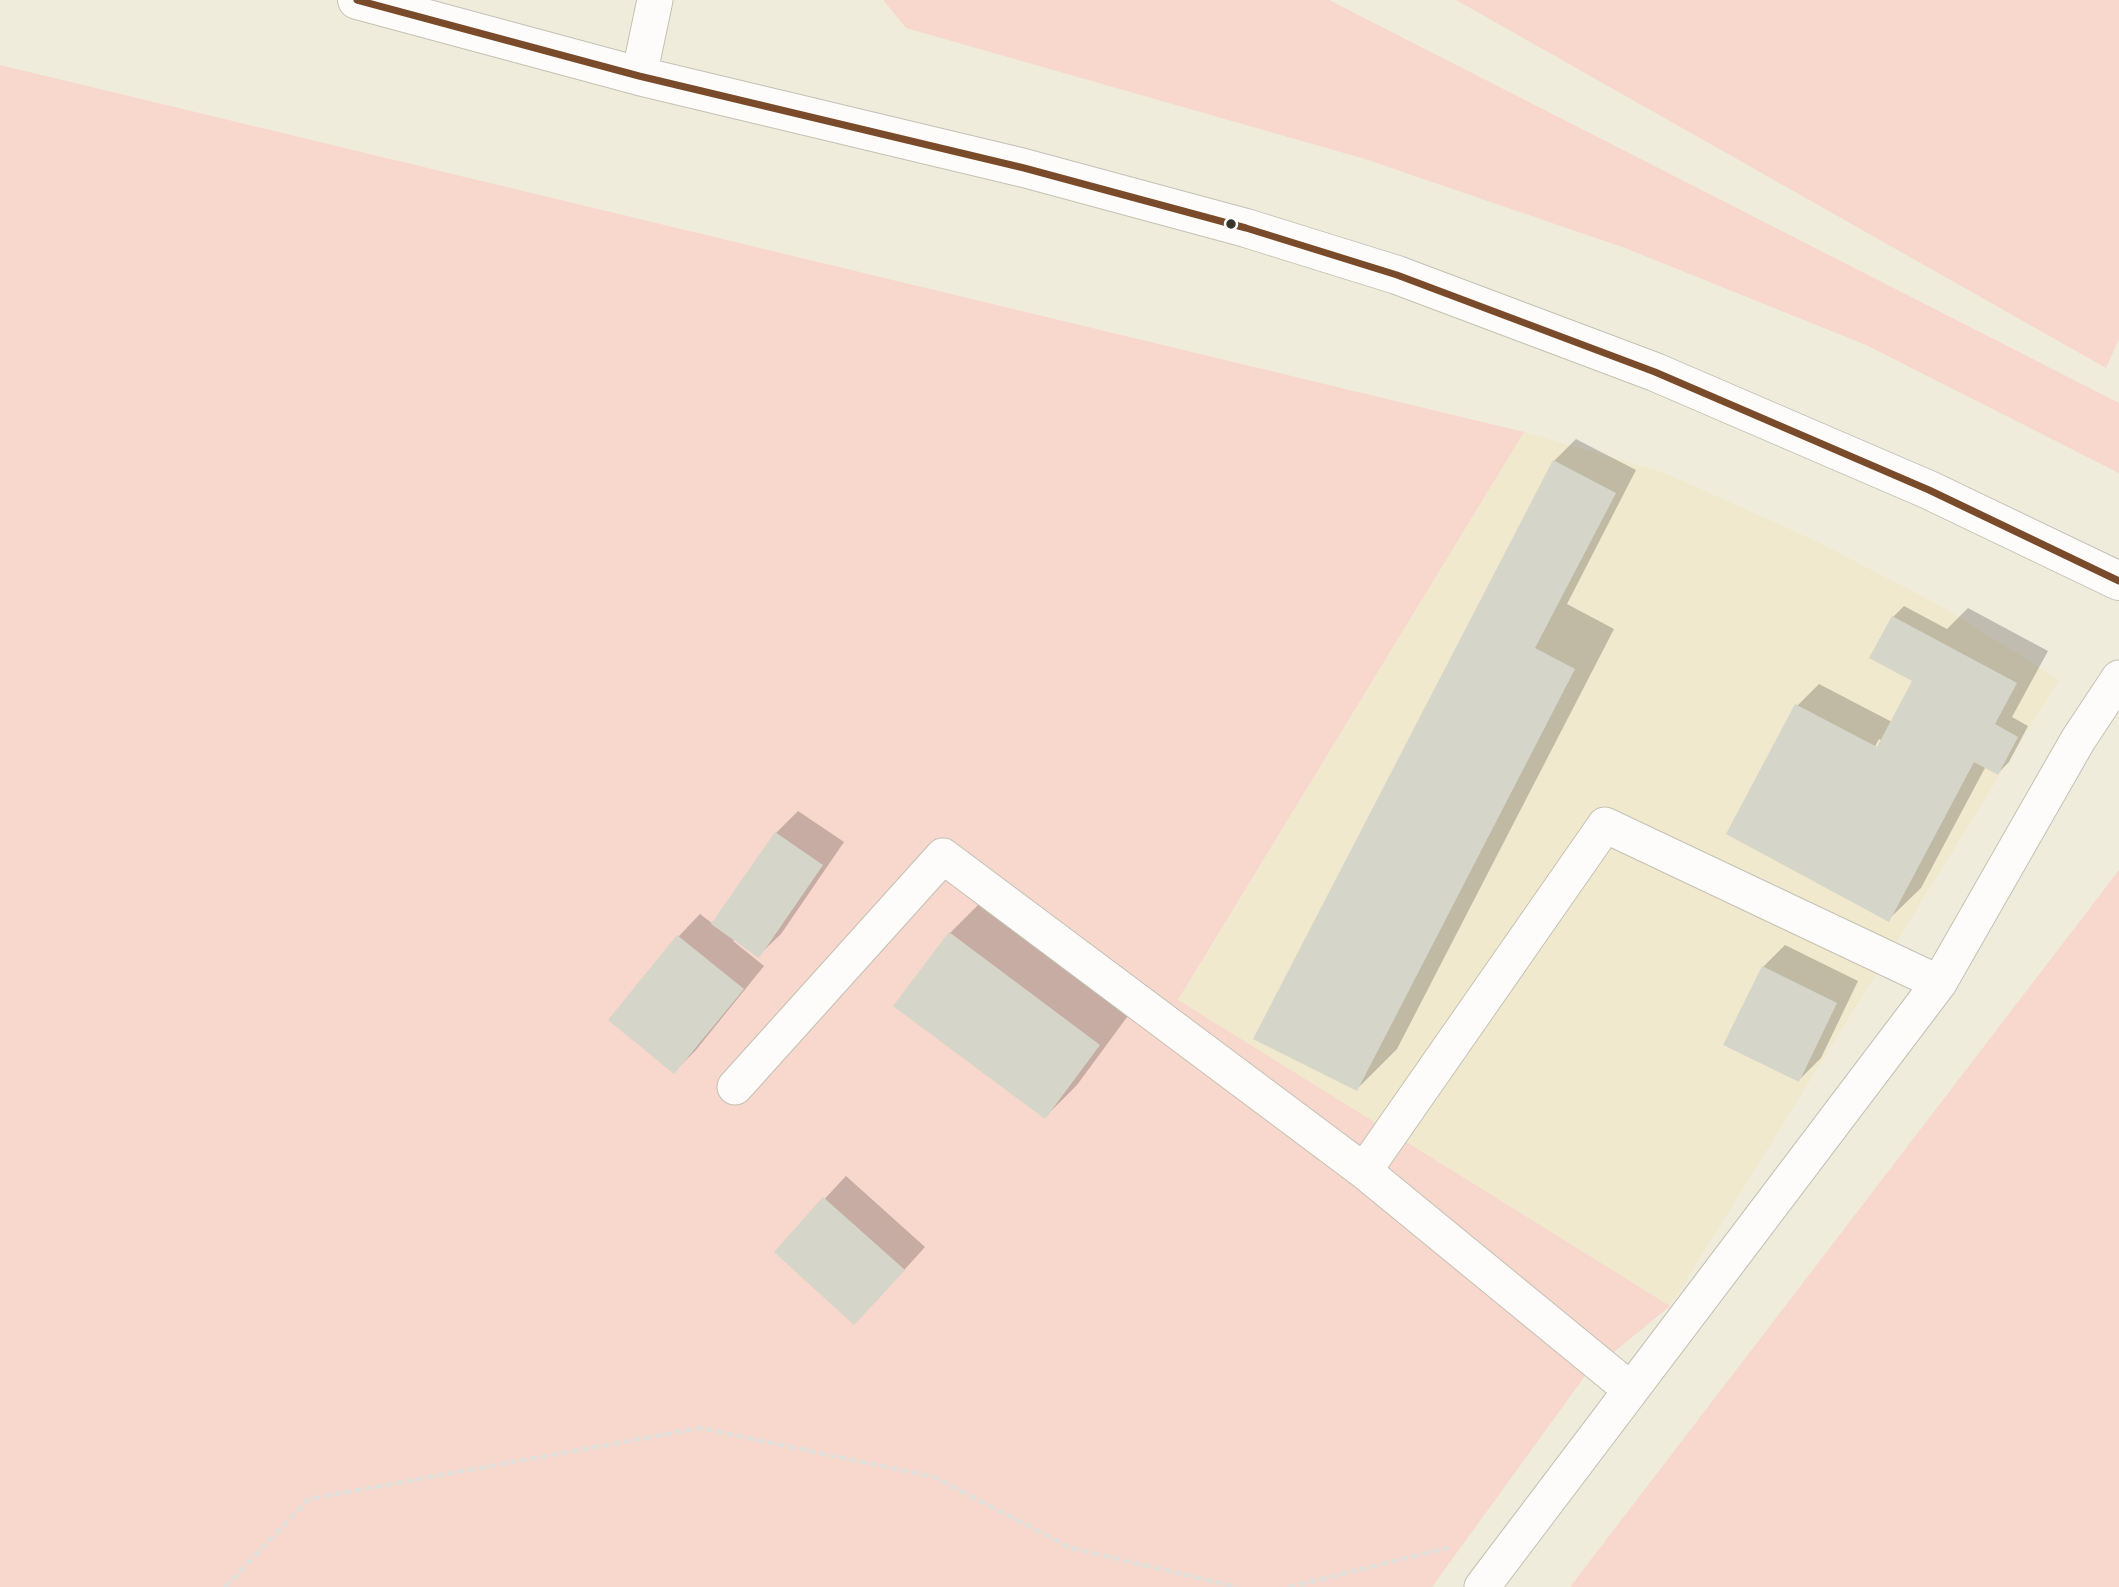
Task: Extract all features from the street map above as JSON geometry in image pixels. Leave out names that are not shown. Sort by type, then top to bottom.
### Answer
[{"type":"main road","points":[[357,0],[639,76],[1037,172],[1246,228],[1397,275],[1668,377],[1929,490],[2119,581]]},
{"type":"lane","points":[[639,76],[655,0]]},
{"type":"lane","points":[[1482,1587],[1939,983],[2078,740],[2119,678]]},
{"type":"lane","points":[[1364,1171],[1605,825],[1939,983]]},
{"type":"lane","points":[[735,1087],[943,856],[1364,1171],[1631,1390]]},
{"type":"path","points":[[225,1587],[309,1499],[700,1428],[934,1477],[1071,1548],[1237,1587]]},
{"type":"path","points":[[1289,1587],[1526,1528]]},
{"type":"shaded area","points":[[883,0],[1329,0],[2119,403],[2119,473],[1866,345],[1625,248],[1365,159],[906,28]]},
{"type":"shaded area","points":[[1456,0],[2119,0],[2119,339],[2106,368]]},
{"type":"shaded area","points":[[0,65],[1524,432],[1178,1000],[1670,1306],[1585,1376],[1432,1587],[0,1587]]},
{"type":"shaded area","points":[[1524,432],[1665,473],[1816,541],[1948,610],[2059,680],[1670,1306],[1178,1001]]},
{"type":"shaded area","points":[[2119,870],[2119,1587],[1570,1587]]},
{"type":"building","points":[[1553,460],[1616,493],[1535,648],[1575,669],[1357,1091],[1253,1039]]},
{"type":"building","points":[[1892,616],[2017,683],[1995,724],[2018,737],[1998,775],[1974,762],[1889,922],[1726,834],[1795,704],[1877,747],[1912,681],[1869,658]]},
{"type":"building","points":[[775,832],[823,865],[759,958],[711,924]]},
{"type":"building","points":[[949,932],[1100,1045],[1045,1119],[893,1006]]},
{"type":"building","points":[[677,935],[744,989],[674,1074],[608,1020]]},
{"type":"building","points":[[1762,966],[1837,1003],[1799,1082],[1723,1045]]},
{"type":"building","points":[[823,1197],[905,1270],[854,1325],[774,1252]]},
{"type":"transit line","points":[[357,0],[639,76],[1024,168],[1246,228],[1397,275],[1655,372],[1929,490],[2119,581]]}]
